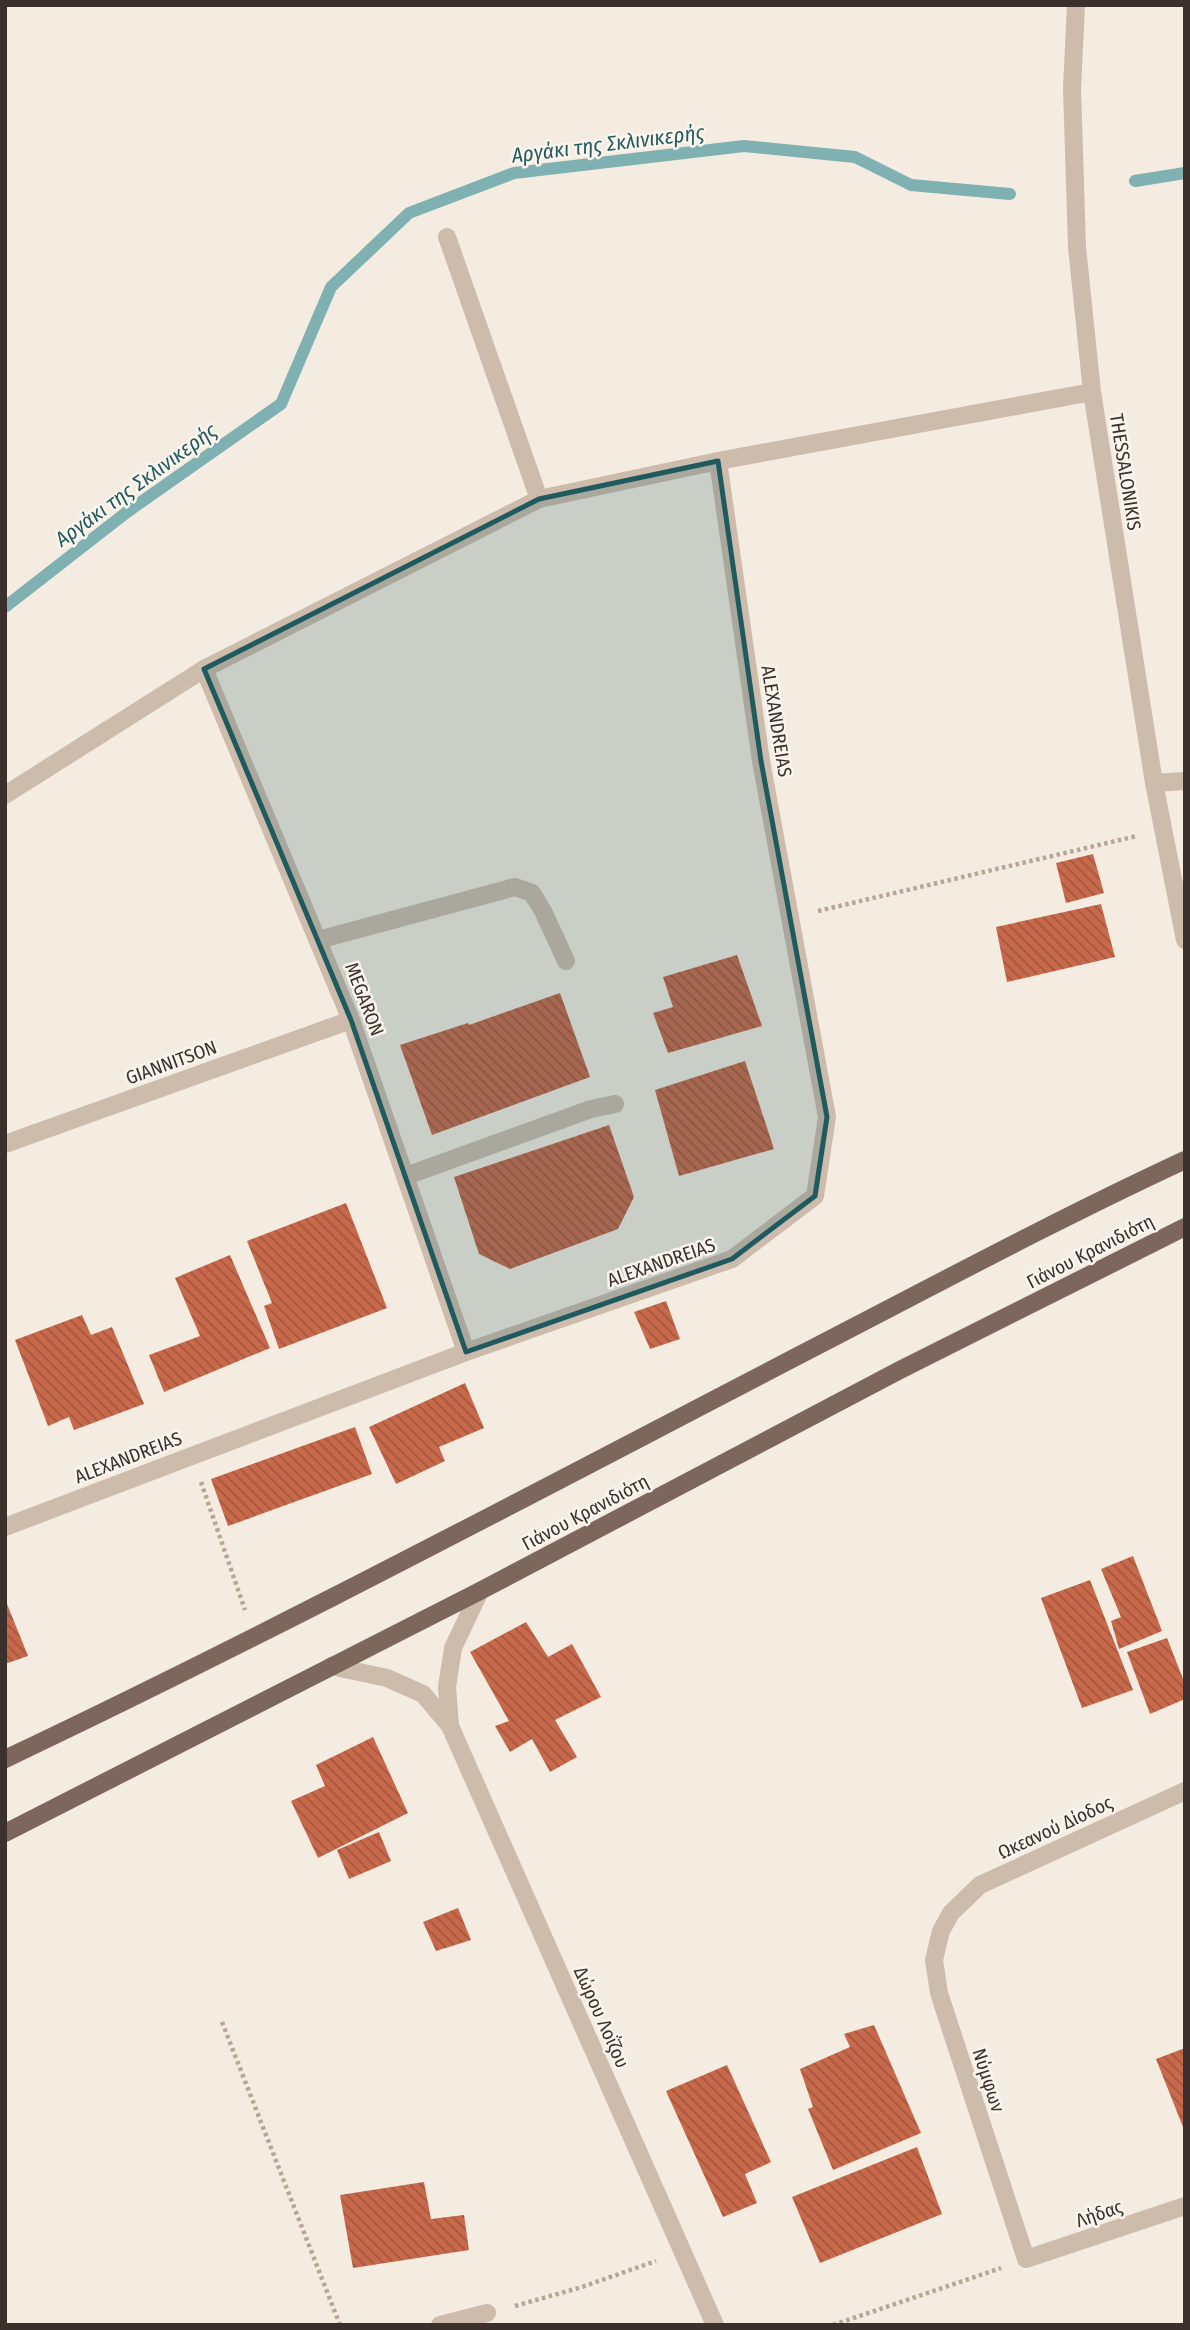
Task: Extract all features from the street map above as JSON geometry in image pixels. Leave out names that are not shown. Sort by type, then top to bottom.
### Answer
[{"type":"main road","name":"Γιάνου Κρανιδιότη","points":[[5,1759],[168,1682],[886,1311],[1185,1160]]},
{"type":"main road","name":"Γιάνου Κρανιδιότη","points":[[5,1832],[480,1591],[900,1370],[1185,1227]]},
{"type":"street","name":"THESSALONIKIS","points":[[1076,5],[1072,88],[1077,247],[1092,392],[1154,783],[1185,940]]},
{"type":"street","points":[[447,237],[539,499]]},
{"type":"street","points":[[5,795],[204,669],[539,499],[718,461],[1092,392]]},
{"type":"street","name":"ALEXANDREIAS","points":[[5,1527],[466,1352],[732,1259],[815,1196],[827,1118],[761,761],[718,461]]},
{"type":"street","name":"MEGARON","points":[[204,669],[352,1020],[466,1352]]},
{"type":"street","points":[[1154,783],[1185,781]]},
{"type":"street","points":[[318,940],[515,887],[532,892],[566,961]]},
{"type":"street","name":"GIANNITSON","points":[[5,1144],[352,1020]]},
{"type":"street","points":[[406,1176],[591,1109],[615,1104]]},
{"type":"street","name":"Δώρου Λοΐζου","points":[[450,1726],[447,1687],[453,1648],[480,1591]]},
{"type":"street","name":"Δώρου Λοΐζου","points":[[331,1666],[387,1678],[423,1694],[450,1726],[715,2325]]},
{"type":"street","name":"Ωκεανού Δίοδος","points":[[951,1913],[980,1885],[1185,1791]]},
{"type":"street","name":"Νύμφων","points":[[951,1913],[942,1931],[934,1960],[939,1993],[1026,2259]]},
{"type":"street","name":"Λήδας","points":[[1026,2259],[1185,2206]]},
{"type":"street","points":[[440,2325],[487,2314]]},
{"type":"path","points":[[790,917],[1164,830]]},
{"type":"path","points":[[192,1455],[254,1637]]},
{"type":"path","points":[[222,2022],[340,2325]]},
{"type":"path","points":[[487,2314],[582,2287],[682,2251]]},
{"type":"path","points":[[833,2325],[1026,2259]]},
{"type":"highlighted area","points":[[718,461],[761,761],[827,1117],[815,1196],[732,1259],[466,1352],[351,1020],[204,669],[539,499]]},
{"type":"building","points":[[1093,854],[1104,893],[1066,903],[1056,863]]},
{"type":"building","points":[[1101,904],[1115,957],[1007,982],[996,927]]},
{"type":"building","points":[[737,955],[762,1026],[668,1053],[653,1013],[673,1007],[663,977]]},
{"type":"building","points":[[560,993],[590,1077],[432,1135],[400,1045],[468,1023],[469,1025]]},
{"type":"building","points":[[745,1061],[774,1149],[679,1176],[655,1090]]},
{"type":"building","points":[[609,1125],[634,1197],[618,1229],[510,1269],[479,1254],[454,1177]]},
{"type":"building","points":[[346,1203],[387,1308],[279,1349],[264,1306],[272,1303],[247,1241]]},
{"type":"building","points":[[230,1255],[270,1348],[164,1392],[149,1355],[200,1336],[175,1278]]},
{"type":"building","points":[[666,1301],[680,1339],[650,1349],[634,1312]]},
{"type":"building","points":[[82,1315],[91,1335],[112,1327],[144,1404],[74,1430],[69,1417],[48,1426],[15,1340]]},
{"type":"building","points":[[465,1383],[484,1428],[439,1447],[445,1461],[396,1484],[369,1427]]},
{"type":"building","points":[[355,1427],[372,1474],[228,1526],[211,1479]]},
{"type":"building","points":[[1133,1556],[1162,1631],[1119,1649],[1111,1621],[1121,1617],[1101,1569]]},
{"type":"building","points":[[1090,1580],[1133,1690],[1082,1708],[1041,1598]]},
{"type":"building","points":[[5,1599],[28,1656],[5,1664]]},
{"type":"building","points":[[526,1622],[548,1657],[572,1644],[601,1697],[555,1720],[577,1757],[550,1772],[532,1739],[510,1752],[495,1726],[509,1721],[470,1652]]},
{"type":"building","points":[[1167,1638],[1185,1684],[1185,1699],[1150,1714],[1127,1652]]},
{"type":"building","points":[[373,1737],[408,1813],[318,1858],[291,1801],[325,1786],[316,1765]]},
{"type":"building","points":[[379,1832],[391,1861],[349,1879],[337,1850]]},
{"type":"building","points":[[458,1908],[471,1940],[436,1951],[423,1922]]},
{"type":"building","points":[[874,2025],[921,2133],[833,2170],[808,2109],[813,2107],[800,2069],[850,2047],[844,2034]]},
{"type":"building","points":[[1185,2048],[1185,2132],[1156,2059]]},
{"type":"building","points":[[727,2065],[771,2162],[745,2174],[757,2203],[723,2217],[666,2091]]},
{"type":"building","points":[[917,2147],[942,2214],[820,2263],[792,2197]]},
{"type":"building","points":[[424,2182],[431,2219],[464,2215],[469,2250],[353,2268],[340,2195]]},
{"type":"waterway","name":"Αργάκι της Σκλινικερής","points":[[5,607],[127,512],[281,404],[331,287],[409,213],[514,173],[744,146],[855,157],[911,185],[1010,194]]},
{"type":"waterway","name":"Αργάκι της Σκλινικερής","points":[[1135,181],[1185,173]]}]
